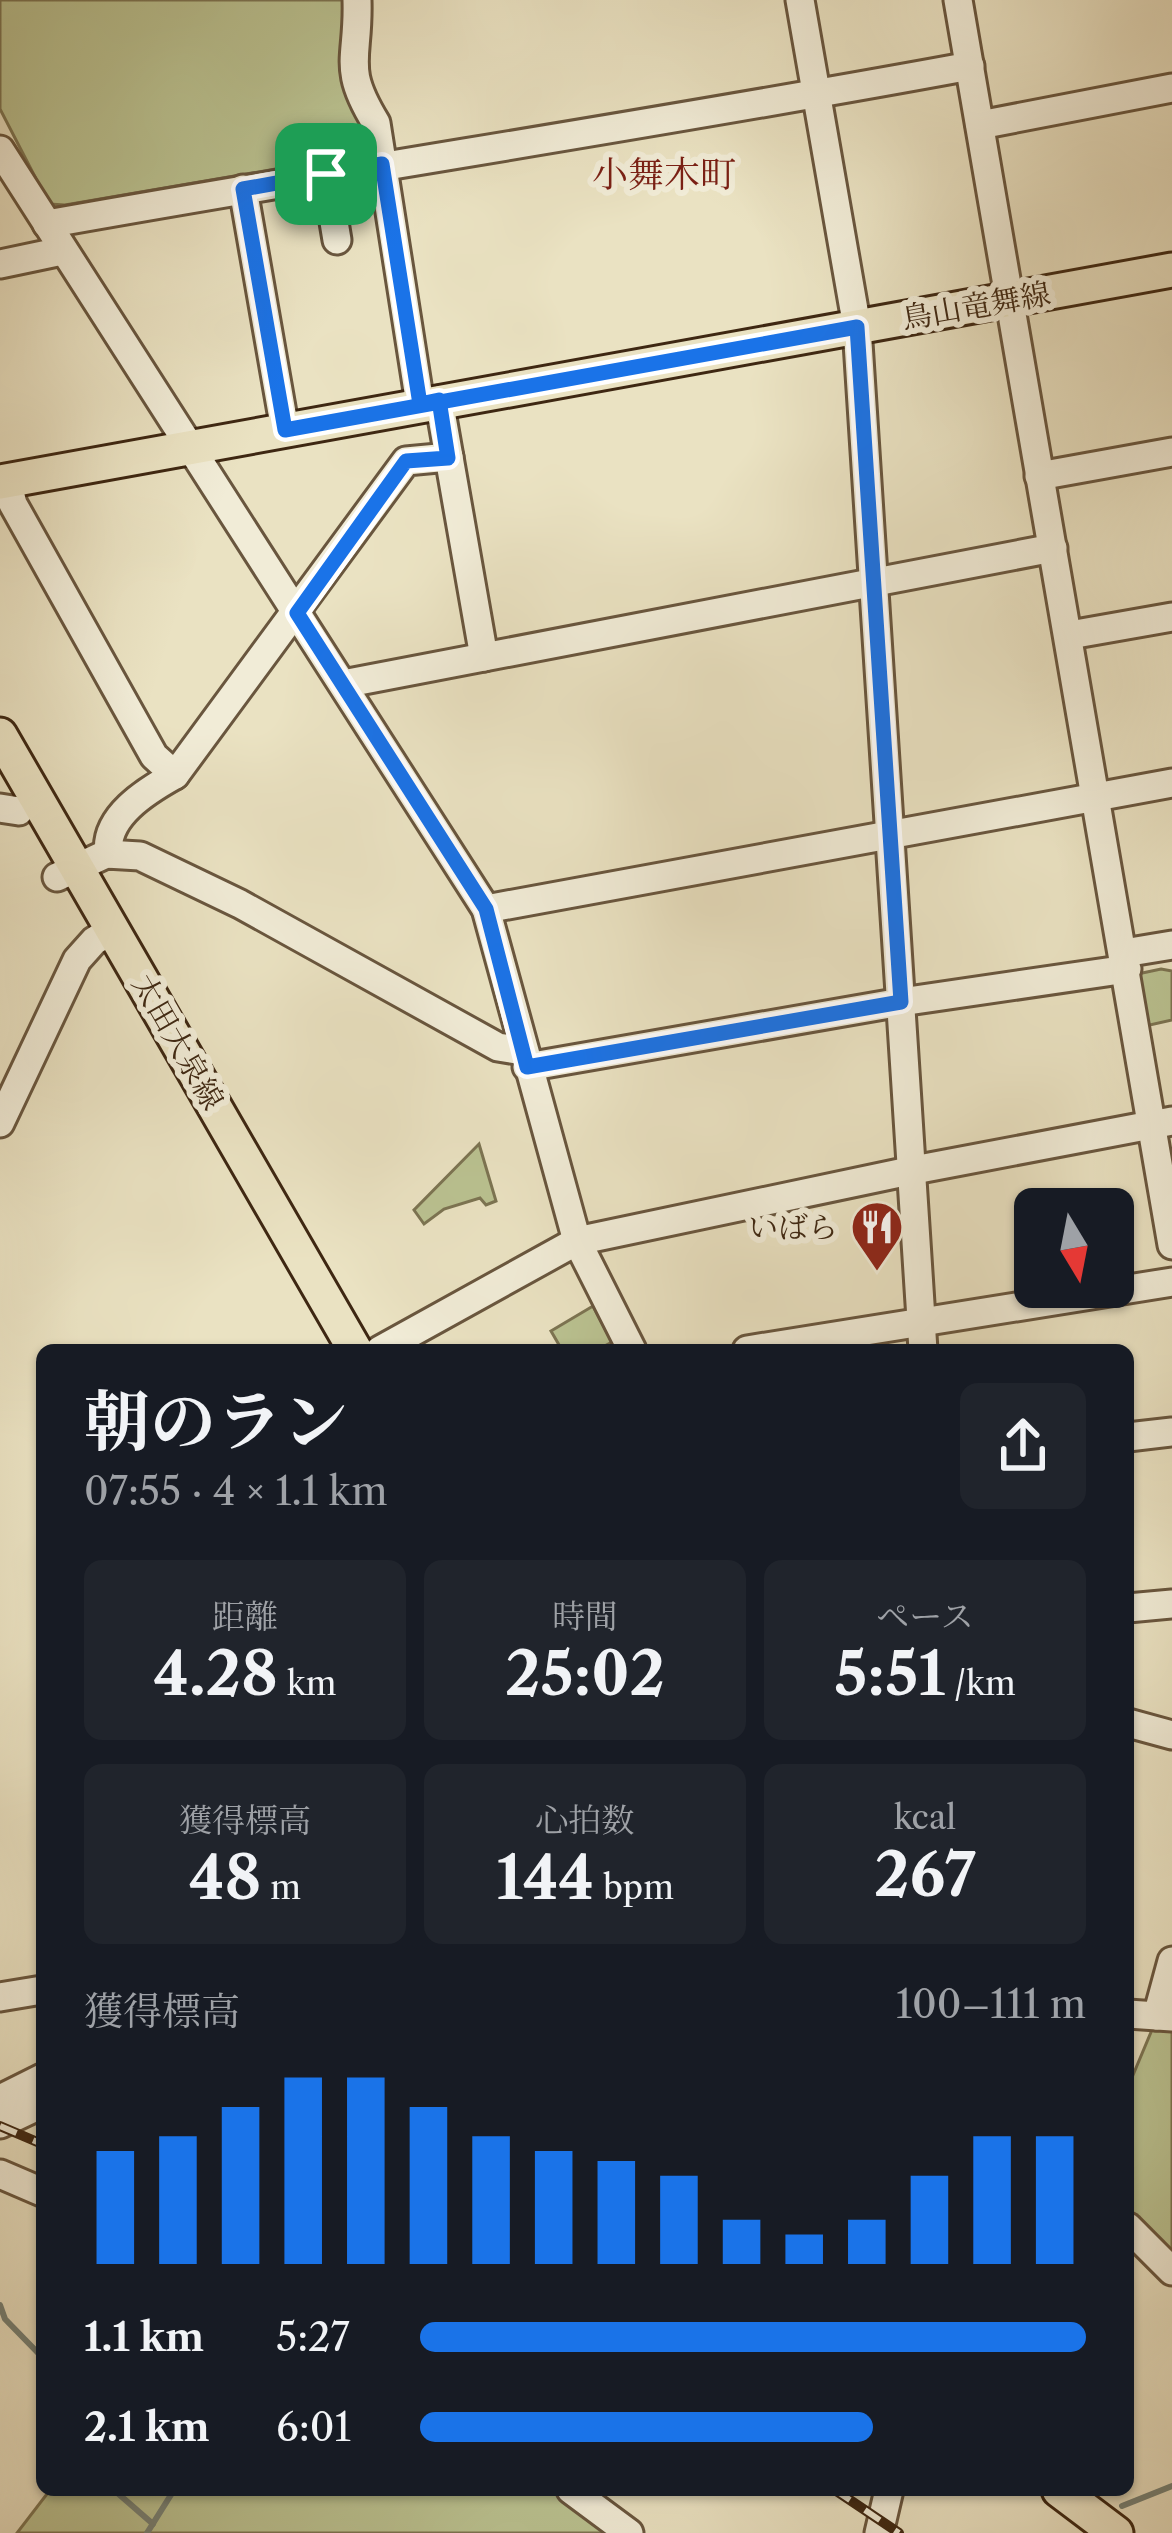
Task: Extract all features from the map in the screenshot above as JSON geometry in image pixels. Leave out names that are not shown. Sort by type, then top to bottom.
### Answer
[{"type":"main road","name":"鳥山竜舞線","points":[[4,481],[1172,270]]},
{"type":"main road","name":"太田大泉線","points":[[0,735],[67,871],[351,1344]]},
{"type":"main road","name":"太田大泉線","points":[[0,778],[9,809],[67,871]]},
{"type":"main road","name":"太田大泉線","points":[[104,935],[329,1344]]},
{"type":"main road","points":[[1038,2496],[1084,2533]]},
{"type":"main road","points":[[1067,2496],[1116,2533]]},
{"type":"street","points":[[358,0],[352,66],[357,92],[376,123],[430,402],[448,458],[484,657]]},
{"type":"street","points":[[800,0],[857,327],[923,1344]]},
{"type":"street","points":[[958,0],[1125,961],[1162,1123],[1172,1245]]},
{"type":"street","points":[[47,224],[970,66]]},
{"type":"street","points":[[980,124],[1172,88]]},
{"type":"street","points":[[1,154],[486,909],[577,1241],[629,1344]]},
{"type":"street","points":[[326,174],[337,240]]},
{"type":"street","points":[[243,189],[285,430]]},
{"type":"street","points":[[0,264],[62,251]]},
{"type":"street","points":[[1039,476],[1172,452]]},
{"type":"street","points":[[109,854],[109,837],[124,814],[145,791],[175,775],[406,461],[448,458]]},
{"type":"street","points":[[4,481],[154,756],[175,775]]},
{"type":"street","points":[[343,684],[1053,548]]},
{"type":"street","points":[[1070,635],[1172,616]]},
{"type":"street","points":[[486,909],[1172,783]]},
{"type":"street","points":[[67,871],[109,854],[140,856],[193,879],[525,1059],[901,1002],[1125,961],[1172,945]]},
{"type":"street","points":[[0,1123],[77,960],[104,935]]},
{"type":"street","points":[[391,1344],[577,1241],[1162,1123]]},
{"type":"street","points":[[783,1344],[1172,1282]]},
{"type":"street","points":[[1134,1436],[1172,1432]]},
{"type":"street","points":[[1134,1607],[1172,1604]]},
{"type":"street","points":[[1134,1726],[1172,1735]]},
{"type":"street","points":[[1134,2014],[1165,2016],[1172,1961]]},
{"type":"street","points":[[0,1997],[36,1991]]},
{"type":"street","points":[[0,2100],[36,2081]]},
{"type":"street","points":[[0,2100],[9,2103],[36,2094]]},
{"type":"street","points":[[0,2124],[36,2107]]},
{"type":"street","points":[[0,2174],[36,2189]]},
{"type":"street","points":[[1134,2234],[1172,2272]]},
{"type":"street","points":[[579,2496],[629,2533]]},
{"type":"street","points":[[879,2533],[888,2496]]},
{"type":"green space","points":[[0,0],[346,0],[369,153],[49,204],[0,109]]},
{"type":"green space","points":[[1172,971],[1172,1020],[1141,1027],[1133,975]]},
{"type":"green space","points":[[479,1144],[496,1201],[486,1205],[480,1198],[444,1209],[424,1224],[414,1210]]},
{"type":"green space","points":[[593,1306],[612,1342],[559,1344],[551,1331]]},
{"type":"green space","points":[[1154,2025],[1172,2026],[1172,2259],[1134,2220],[1134,2073]]},
{"type":"green space","points":[[45,2496],[564,2496],[616,2533],[17,2533]]},
{"type":"waterway","points":[[0,2305],[5,2319],[36,2351]]},
{"type":"waterway","points":[[1122,2506],[1172,2486]]},
{"type":"waterway","points":[[121,2496],[153,2524]]},
{"type":"waterway","points":[[147,2533],[170,2496]]},
{"type":"railway","points":[[0,2126],[36,2141]]},
{"type":"railway","points":[[844,2496],[899,2533]]},
{"type":"place","name":"いばら","points":[[877,1273]]},
{"type":"district","name":"小舞木町","points":[[664,174]]},
{"type":"route","points":[[326,174],[243,189],[285,430],[420,404],[857,327],[901,1002],[527,1067],[486,909],[297,613],[406,461],[448,458],[439,400],[420,404],[382,164],[326,174]]}]
